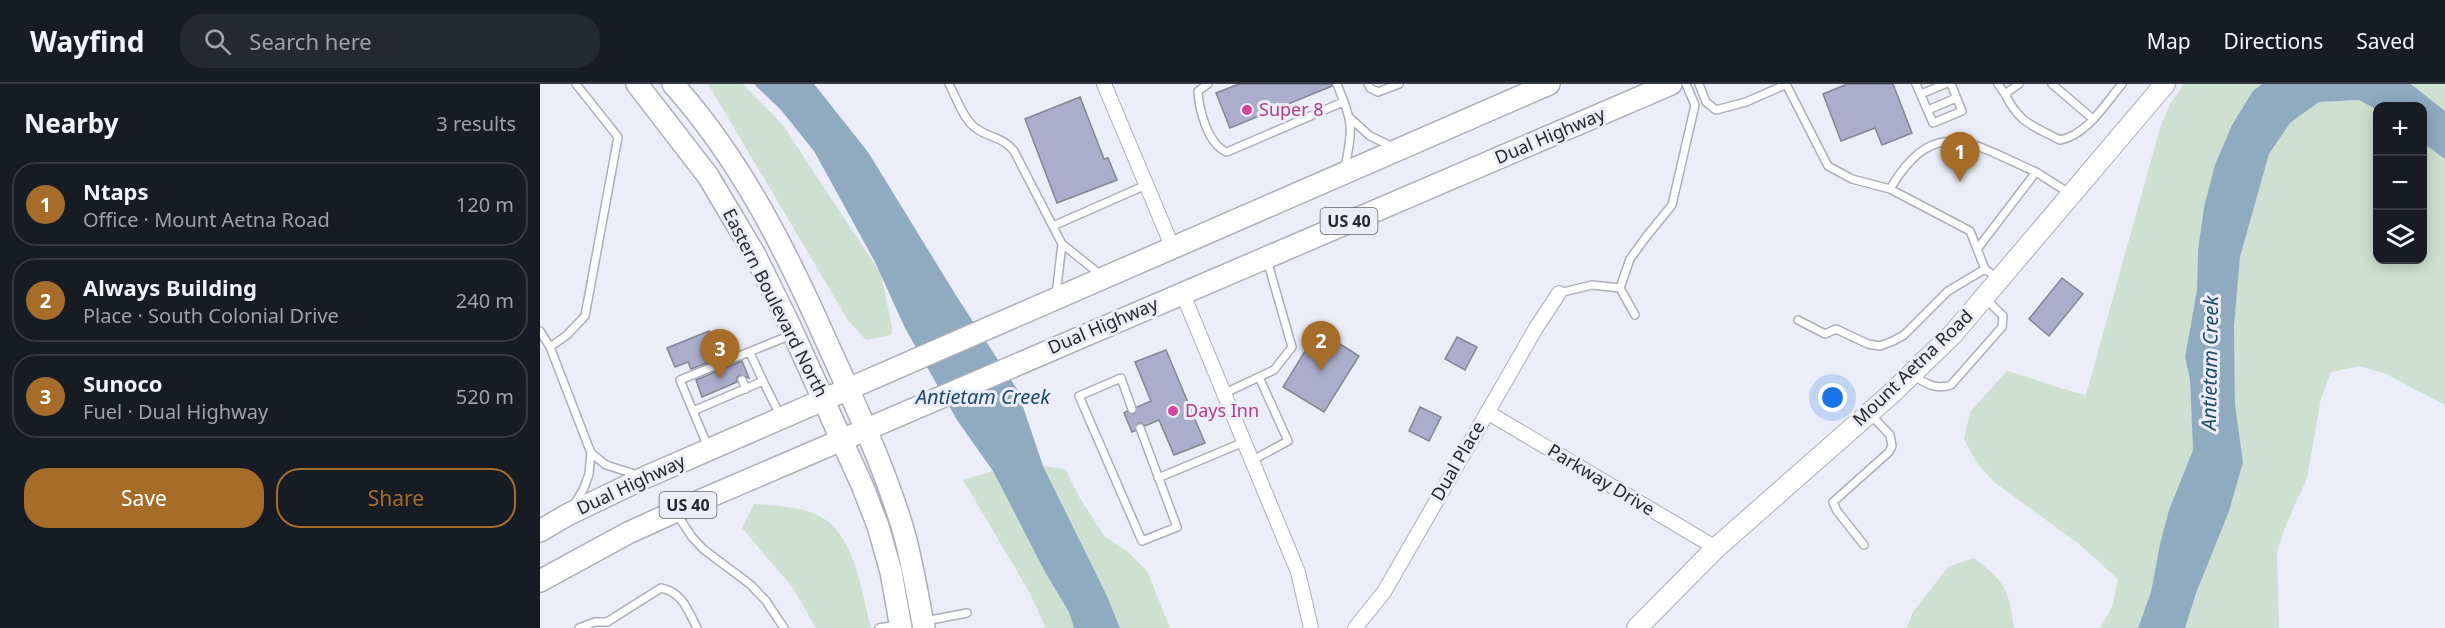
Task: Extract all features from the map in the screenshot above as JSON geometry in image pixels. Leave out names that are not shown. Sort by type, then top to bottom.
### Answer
[{"type":"main road","name":"Eastern Boulevard North","points":[[637,84],[708,176],[755,255],[824,398],[878,526],[891,572],[901,626]]},
{"type":"main road","name":"Eastern Boulevard North","points":[[673,84],[736,166],[776,236],[848,388],[902,524],[913,568],[923,625]]},
{"type":"main road","name":"Dual Highway","points":[[540,531],[567,514],[781,417],[1549,84]]},
{"type":"main road","name":"Dual Highway","points":[[540,581],[586,555],[675,511],[1671,84]]},
{"type":"street","points":[[1104,84],[1172,246]]},
{"type":"street","name":"Mount Aetna Road","points":[[1636,628],[1716,548],[1870,413],[1953,333],[1984,297],[1992,274],[2071,195],[2165,84]]},
{"type":"street","points":[[1182,292],[1298,572],[1311,628]]},
{"type":"street","name":"Dual Place","points":[[1355,628],[1384,592],[1536,328],[1559,293]]},
{"type":"street","name":"Parkway Drive","points":[[1487,412],[1716,548]]},
{"type":"lane","points":[[546,345],[567,335],[585,316],[618,137],[576,84]]},
{"type":"lane","points":[[949,84],[976,129],[1007,142],[1014,151],[1062,244],[1103,277]]},
{"type":"lane","points":[[1208,84],[1198,92],[1198,101],[1214,142],[1227,152],[1344,102]]},
{"type":"lane","points":[[1336,84],[1350,118],[1352,134],[1344,172]]},
{"type":"lane","points":[[1368,84],[1374,91],[1382,92],[1399,84]]},
{"type":"lane","points":[[1635,315],[1620,288],[1630,259],[1672,205],[1695,105],[1686,84]]},
{"type":"lane","points":[[1699,84],[1706,102],[1716,110],[1746,102],[1787,84],[1828,166],[1852,179],[1890,189],[1970,231],[1992,274],[1948,291],[1904,335],[1880,346],[1868,344],[1836,328],[1825,334],[1798,320]]},
{"type":"lane","points":[[1916,84],[1933,123],[1962,111],[1951,84]]},
{"type":"lane","points":[[1921,94],[1945,84]]},
{"type":"lane","points":[[1998,84],[2021,120],[2060,140],[2072,138],[2093,118],[2122,84]]},
{"type":"lane","points":[[2005,94],[2019,84]]},
{"type":"lane","points":[[2052,84],[2093,118]]},
{"type":"lane","points":[[1928,110],[1956,98]]},
{"type":"lane","points":[[1350,118],[1370,136],[1398,149]]},
{"type":"lane","points":[[1890,189],[1902,169],[1924,149],[1950,140],[1966,141],[2036,172],[2071,195]]},
{"type":"lane","points":[[1978,248],[2036,172]]},
{"type":"lane","points":[[1053,226],[1146,185]]},
{"type":"lane","points":[[1056,298],[1062,244]]},
{"type":"lane","points":[[1225,393],[1274,370],[1292,346],[1266,257]]},
{"type":"lane","points":[[1559,293],[1592,285],[1620,288]]},
{"type":"lane","points":[[1912,374],[1933,386],[1942,388],[1951,385],[2002,327],[2003,316],[1984,297]]},
{"type":"lane","points":[[540,331],[591,453],[589,474],[584,488],[567,514]]},
{"type":"lane","points":[[709,449],[680,380],[793,334]]},
{"type":"lane","points":[[750,353],[781,417]]},
{"type":"lane","points":[[1253,460],[1288,441],[1259,377]]},
{"type":"lane","points":[[1132,409],[1121,378],[1078,396],[1142,541],[1177,527],[1140,428]]},
{"type":"lane","points":[[742,380],[746,389]]},
{"type":"lane","points":[[693,411],[763,381]]},
{"type":"lane","points":[[718,390],[722,399]]},
{"type":"lane","points":[[1864,545],[1837,512],[1833,502],[1889,452],[1892,446],[1890,435],[1870,413]]},
{"type":"lane","points":[[1158,478],[1245,441]]},
{"type":"lane","points":[[591,453],[606,465],[646,477]]},
{"type":"lane","points":[[675,511],[703,549],[751,585],[766,601],[784,628]]},
{"type":"lane","points":[[579,628],[595,622],[607,622],[661,588],[672,590],[680,598],[698,628]]},
{"type":"lane","points":[[923,625],[967,614]]},
{"type":"lane","points":[[879,628],[901,626]]},
{"type":"green space","points":[[708,84],[743,84],[783,125],[881,274],[892,328],[891,335],[866,340],[848,320]]},
{"type":"green space","points":[[2184,84],[2262,84],[2253,92],[2204,207],[2198,250],[2197,290],[2185,357],[2190,380],[2193,450],[2169,510],[2151,592],[2138,628],[2100,628],[2112,607],[2118,579],[2079,544],[1994,482],[1976,462],[1964,439],[1970,412],[2007,371],[2086,395],[2160,128],[2170,104]]},
{"type":"green space","points":[[2412,84],[2445,84],[2445,111]]},
{"type":"green space","points":[[2359,100],[2373,108],[2373,264],[2427,264],[2427,146],[2445,159],[2445,405],[2384,373],[2359,366],[2331,372],[2321,398],[2307,478],[2285,527],[2277,552],[2279,628],[2185,628],[2243,462],[2235,404],[2234,327],[2240,257],[2269,154],[2290,123],[2319,102]]},
{"type":"green space","points":[[1043,466],[1065,469],[1078,495],[1105,537],[1128,552],[1147,571],[1170,628],[1120,628],[1107,596]]},
{"type":"green space","points":[[993,471],[1045,572],[1069,612],[1074,628],[1046,628],[1027,588],[963,480]]},
{"type":"green space","points":[[754,504],[805,510],[831,524],[840,534],[853,559],[871,628],[816,628],[793,588],[742,528]]},
{"type":"green space","points":[[1974,558],[1993,573],[2004,587],[2010,604],[2014,628],[1907,628],[1913,612],[1948,567]]},
{"type":"water","name":"Antietam Creek","points":[[754,84],[814,84],[868,152],[957,297],[1017,389],[1043,466],[1107,596],[1120,628],[1074,628],[1069,612],[1045,572],[993,471],[957,420],[905,328],[875,262],[814,151],[781,110]]},
{"type":"water","name":"Antietam Creek","points":[[2262,84],[2411,84],[2445,111],[2445,159],[2427,146],[2427,102],[2373,102],[2373,108],[2359,100],[2319,102],[2290,123],[2269,154],[2240,257],[2234,327],[2235,404],[2243,462],[2229,511],[2185,628],[2138,628],[2151,592],[2169,510],[2193,450],[2190,380],[2185,357],[2197,290],[2198,250],[2204,207],[2215,165],[2232,125],[2253,91]]},
{"type":"building","name":"Super 8","points":[[1239,84],[1331,84],[1332,86],[1230,128],[1216,93]]},
{"type":"building","points":[[1847,84],[1893,84],[1912,133],[1882,145],[1875,128],[1841,141],[1823,94]]},
{"type":"building","points":[[1080,97],[1104,159],[1108,158],[1117,180],[1057,203],[1025,119]]},
{"type":"building","points":[[2062,278],[2083,294],[2049,336],[2029,319]]},
{"type":"building","points":[[1318,330],[1359,356],[1324,412],[1283,387]]},
{"type":"building","points":[[709,331],[719,358],[691,369],[688,362],[675,367],[667,348]]},
{"type":"building","points":[[1457,337],[1477,347],[1465,370],[1445,359]]},
{"type":"building","name":"Days Inn","points":[[1166,350],[1205,443],[1174,455],[1159,420],[1145,426],[1138,423],[1135,431],[1132,432],[1124,413],[1127,411],[1134,414],[1137,407],[1151,401],[1135,362]]},
{"type":"building","points":[[742,361],[749,378],[740,375],[737,377],[737,382],[702,397],[696,380]]},
{"type":"building","points":[[1420,407],[1441,417],[1429,441],[1409,431]]},
{"type":"place","name":"Super 8","points":[[1247,110]]},
{"type":"place","name":"Ntaps","points":[[1960,182]]},
{"type":"place","name":"Always Building","points":[[1321,371]]},
{"type":"place","name":"Sunoco","points":[[720,379]]},
{"type":"place","name":"Days Inn","points":[[1173,411]]}]
